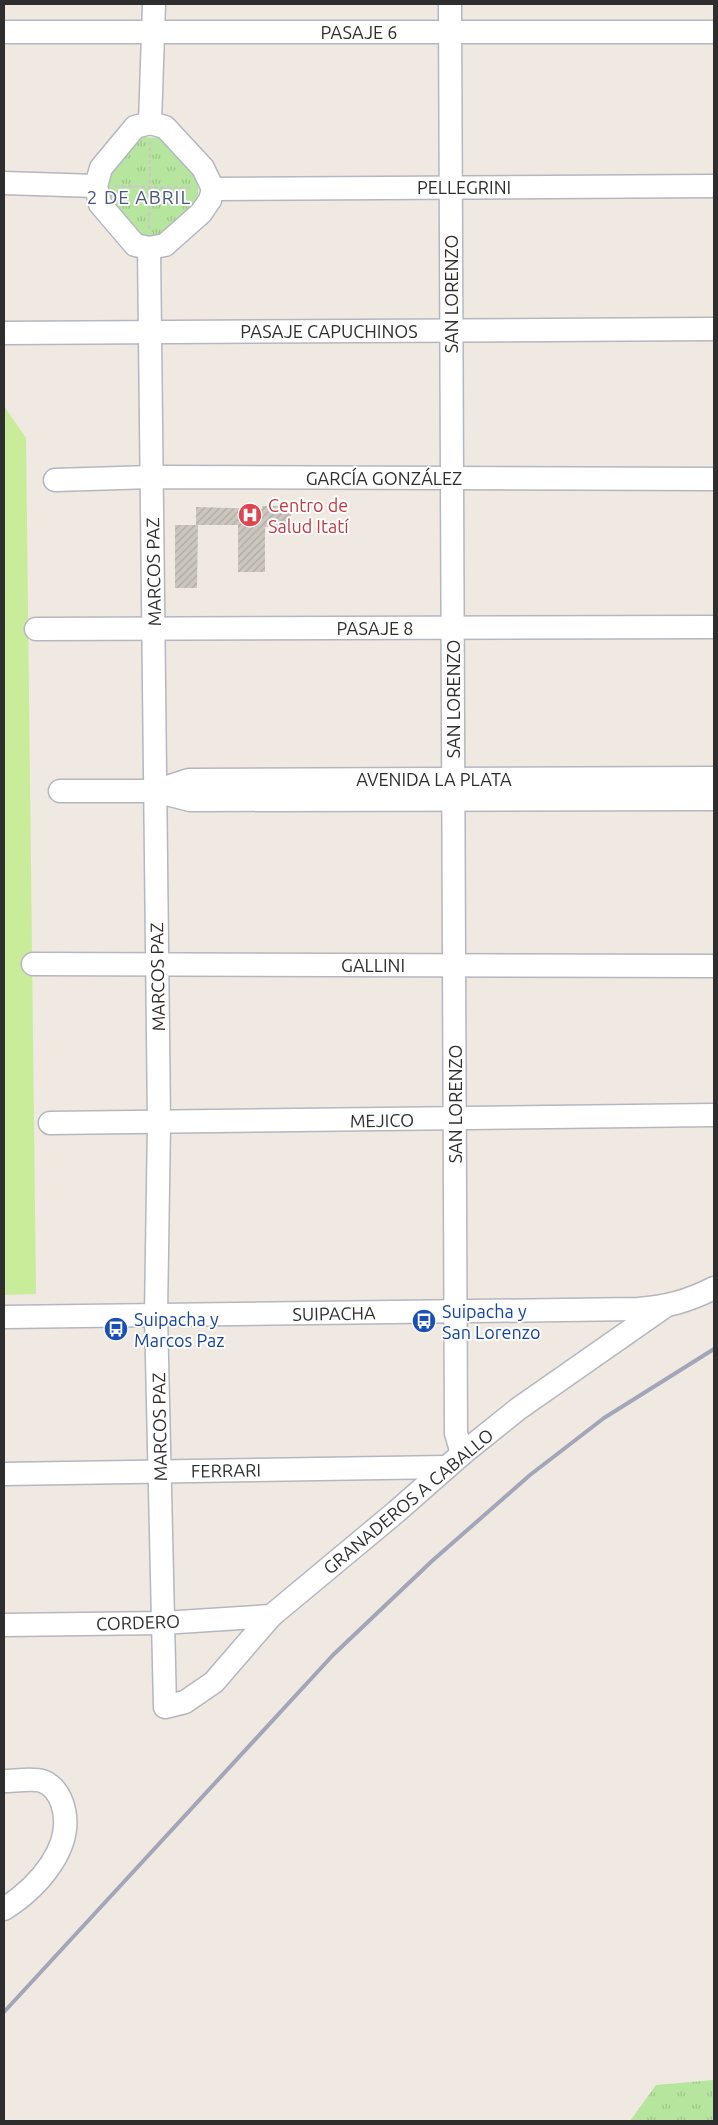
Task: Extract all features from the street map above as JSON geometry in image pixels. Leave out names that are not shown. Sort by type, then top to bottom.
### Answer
[{"type":"street","points":[[150,123],[154,4]]},
{"type":"street","name":"SAN LORENZO","points":[[450,4],[456,1311],[455,1461]]},
{"type":"street","name":"PASAJE 6","points":[[4,32],[714,32]]},
{"type":"street","points":[[150,123],[165,127],[203,168],[213,189],[210,200],[201,213],[165,245],[149,248],[135,245],[100,204],[96,186],[101,168],[135,128],[150,123]]},
{"type":"street","points":[[4,183],[96,186]]},
{"type":"street","name":"PELLEGRINI","points":[[213,189],[714,186]]},
{"type":"street","name":"MARCOS PAZ","points":[[149,248],[159,1122],[156,1315],[165,1707]]},
{"type":"street","name":"PASAJE CAPUCHINOS","points":[[4,333],[714,330]]},
{"type":"street","name":"GARCÍA GONZÁLEZ","points":[[55,480],[152,477],[714,479]]},
{"type":"street","name":"PASAJE 8","points":[[36,629],[714,627]]},
{"type":"street","name":"AVENIDA LA PLATA","points":[[60,791],[155,791],[190,800],[714,778]]},
{"type":"street","name":"AVENIDA LA PLATA","points":[[453,789],[714,799]]},
{"type":"street","name":"GALLINI","points":[[33,964],[714,966]]},
{"type":"street","name":"MEJICO","points":[[50,1123],[714,1115]]},
{"type":"street","points":[[664,1307],[694,1298],[714,1288]]},
{"type":"street","name":"SUIPACHA","points":[[4,1317],[664,1307]]},
{"type":"street","name":"GRANADEROS A CABALLO","points":[[165,1707],[185,1702],[214,1682],[271,1616],[518,1409],[664,1307]]},
{"type":"street","name":"FERRARI","points":[[4,1474],[455,1461]]},
{"type":"street","name":"CORDERO","points":[[4,1625],[163,1623],[271,1616]]},
{"type":"street","points":[[4,1781],[42,1781],[58,1792],[65,1813],[64,1840],[46,1872],[4,1909]]},
{"type":"path","points":[[149,248],[150,123]]},
{"type":"path","points":[[96,186],[213,189]]},
{"type":"green space","points":[[140,137],[162,138],[199,179],[197,202],[164,235],[140,235],[110,206],[108,175]]},
{"type":"green space","points":[[4,406],[26,438],[36,1294],[4,1295]]},
{"type":"green space","points":[[714,2080],[714,2121],[630,2121],[656,2085]]},
{"type":"building","points":[[262,506],[291,506],[291,527],[265,527],[265,572],[238,572],[238,525],[198,525],[197,588],[175,588],[175,525],[196,525],[196,507],[262,509]]},
{"type":"railway","points":[[4,2012],[333,1655],[432,1561],[530,1475],[604,1418],[714,1349]]},
{"type":"place","name":"Centro de Salud Itatí","points":[[250,515]]},
{"type":"place","name":"Suipacha y San Lorenzo","points":[[424,1321]]},
{"type":"place","name":"Suipacha y Marcos Paz","points":[[116,1329]]},
{"type":"district","name":"2 DE ABRIL","points":[[139,197]]}]
